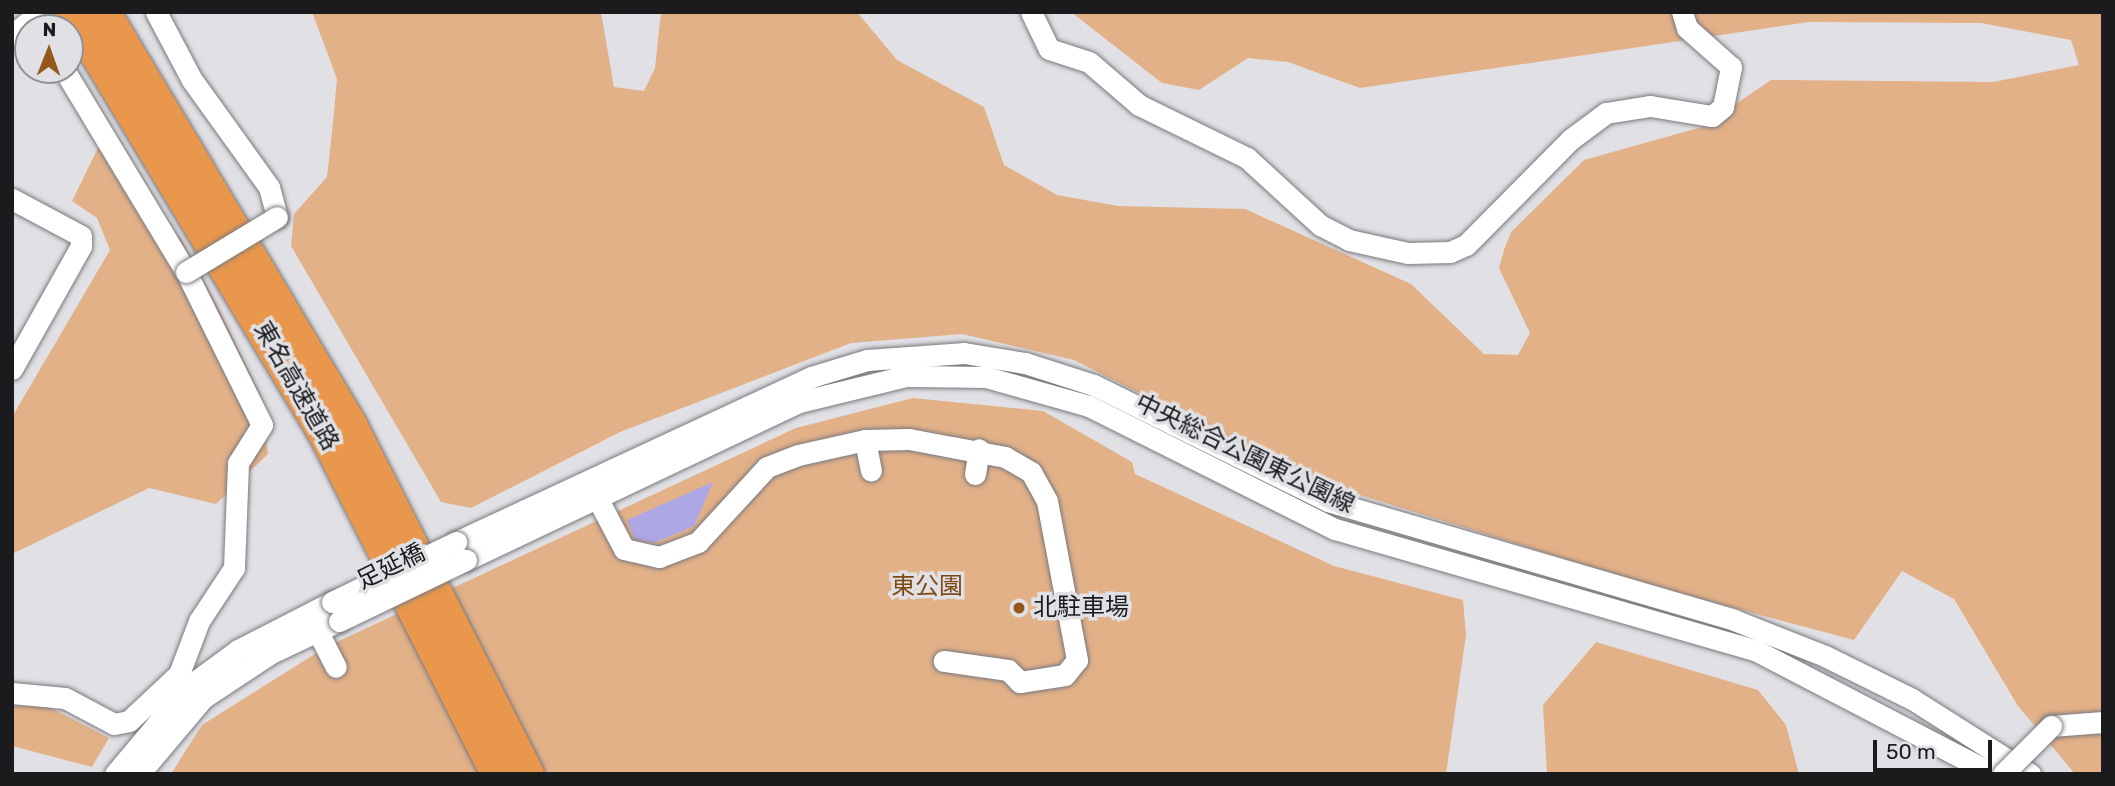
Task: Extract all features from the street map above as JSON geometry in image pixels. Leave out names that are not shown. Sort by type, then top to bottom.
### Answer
[{"type":"highway","name":"東名高速道路","points":[[71,12],[326,437],[496,774]]},
{"type":"highway","name":"東名高速道路","points":[[104,12],[352,427],[528,774]]},
{"type":"street","points":[[156,12],[192,80],[269,187],[277,217],[186,272]]},
{"type":"street","points":[[1031,12],[1049,49],[1089,62],[1139,105],[1247,159],[1320,225],[1349,240],[1408,253],[1450,252],[1466,245],[1606,113],[1650,106],[1712,116],[1723,107],[1731,67],[1687,28],[1682,12]]},
{"type":"street","points":[[12,693],[49,694],[101,720],[129,721],[179,674],[199,621],[234,568],[238,463],[262,425],[260,411],[186,272],[72,84]]},
{"type":"street","points":[[12,200],[81,236],[82,246],[12,369]]},
{"type":"street","points":[[461,551],[588,480],[811,377],[867,360],[964,353],[1025,363],[1094,385],[1328,500],[1734,620],[1825,656],[1912,699],[2030,774]]},
{"type":"street","name":"中央総合公園東公園線","points":[[461,551],[549,523],[799,402],[906,376],[986,377],[1088,406],[1335,529],[1757,651],[1993,774]]},
{"type":"street","points":[[865,440],[871,470]]},
{"type":"street","points":[[588,480],[624,549],[659,557],[708,533],[767,467],[865,440],[979,449],[1031,472],[1047,501],[1077,660],[1065,676],[1020,682],[1012,665],[944,661]]},
{"type":"street","points":[[975,474],[979,449]]},
{"type":"street","name":"足延橋","points":[[335,612],[461,551]]},
{"type":"street","points":[[139,774],[203,698],[318,632],[335,612]]},
{"type":"street","points":[[115,774],[188,687],[238,650],[335,612]]},
{"type":"street","points":[[318,632],[336,667]]},
{"type":"street","points":[[2003,774],[2051,726],[2103,722]]},
{"type":"green space","points":[[312,12],[601,12],[614,87],[644,91],[655,68],[661,12],[857,12],[897,60],[984,107],[1004,165],[1057,195],[1118,206],[1245,209],[1411,284],[1484,354],[1518,355],[1530,333],[1499,268],[1504,250],[1511,232],[1584,160],[1702,127],[1771,80],[1993,82],[2079,65],[2071,40],[1981,23],[1809,22],[1360,88],[1288,62],[1248,58],[1199,90],[1162,83],[1071,12],[2103,12],[2103,774],[2075,774],[2018,706],[1954,599],[1902,571],[1854,640],[1645,584],[1312,480],[1074,360],[962,334],[851,343],[620,432],[471,508],[441,502],[291,246],[294,214],[327,177],[337,79]]},
{"type":"green space","points":[[102,140],[150,214],[181,238],[217,305],[261,396],[268,454],[216,504],[149,488],[14,553],[12,417],[110,250],[97,218],[72,201]]},
{"type":"green space","name":"東公園","points":[[913,398],[1043,411],[1132,462],[1135,474],[1334,566],[1463,600],[1466,635],[1446,774],[171,774],[202,725],[326,647],[796,428]]},
{"type":"green space","points":[[1596,642],[1758,690],[1786,725],[1799,774],[1547,774],[1543,705]]},
{"type":"green space","points":[[45,705],[109,738],[92,767],[12,746],[12,706]]},
{"type":"shaded area","points":[[713,482],[694,526],[654,543],[635,539],[627,520]]},
{"type":"place","name":"北駐車場","points":[[1019,608]]}]
